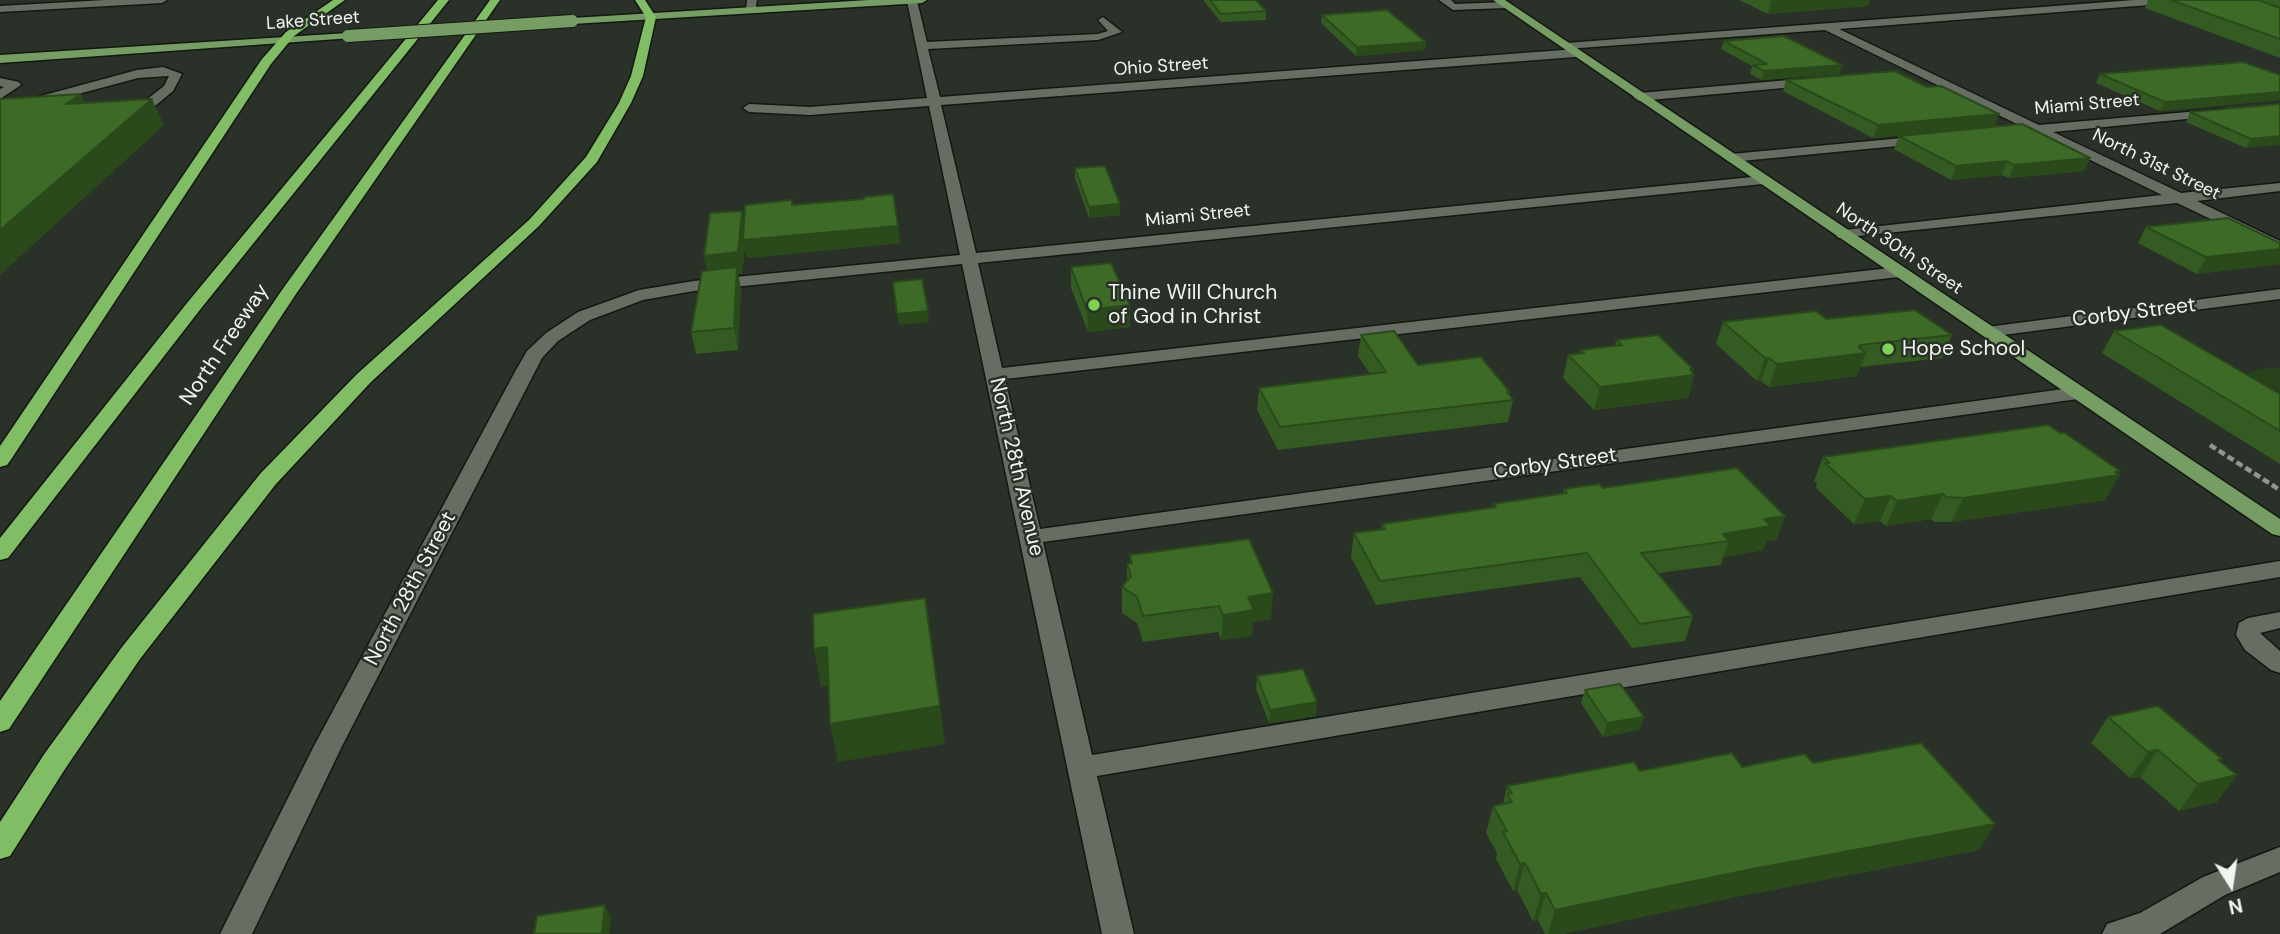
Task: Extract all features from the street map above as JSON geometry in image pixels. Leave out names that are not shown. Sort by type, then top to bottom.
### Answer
[{"type":"highway","points":[[0,461],[266,62],[283,40],[340,0]]},
{"type":"highway","name":"North Freeway","points":[[0,553],[193,307],[444,0]]},
{"type":"highway","name":"North Freeway","points":[[0,722],[288,294],[495,0]]},
{"type":"highway","points":[[0,847],[55,761],[131,653],[261,488],[364,378],[534,223],[592,159],[632,91],[649,30],[645,8]]},
{"type":"main road","name":"Lake Street","points":[[0,59],[572,22],[645,8],[922,0]]},
{"type":"main road","name":"North 30th Street","points":[[1502,3],[2280,529]]},
{"type":"street","points":[[0,9],[162,0]]},
{"type":"street","points":[[1444,0],[1454,7],[1502,3]]},
{"type":"street","name":"Ohio Street","points":[[749,108],[795,111],[934,102],[2176,0]]},
{"type":"street","name":"North 28th Avenue","points":[[912,1],[1118,934]]},
{"type":"street","points":[[922,46],[1114,34],[1116,29],[1103,20]]},
{"type":"street","name":"North 31st Street","points":[[1827,27],[2280,247]]},
{"type":"street","points":[[1897,76],[1924,73]]},
{"type":"street","points":[[0,111],[137,74],[176,74],[169,88],[144,108],[118,109]]},
{"type":"street","points":[[1639,96],[1829,81]]},
{"type":"street","points":[[0,82],[15,85],[0,95]]},
{"type":"street","name":"Miami Street","points":[[1997,133],[2226,111]]},
{"type":"street","points":[[0,117],[39,114]]},
{"type":"street","points":[[1731,158],[1942,138]]},
{"type":"street","name":"Miami Street","points":[[639,295],[694,286],[1763,180]]},
{"type":"street","points":[[1844,235],[2280,187]]},
{"type":"street","points":[[995,374],[1899,272]]},
{"type":"street","name":"Corby Street","points":[[1987,331],[2280,294]]},
{"type":"street","name":"North 28th Street","points":[[236,934],[328,746],[534,355],[552,337],[584,316],[639,295]]},
{"type":"street","name":"Corby Street","points":[[1031,537],[2078,393]]},
{"type":"street","points":[[1081,768],[2280,569]]},
{"type":"street","points":[[2280,620],[2257,624],[2248,629],[2248,635],[2254,644],[2280,664]]},
{"type":"street","points":[[2118,934],[2149,924],[2214,886],[2280,859]]},
{"type":"green space","points":[[2280,368],[2280,392],[2245,378],[2250,371]]},
{"type":"building","points":[[1210,0],[1256,0],[1266,11],[1221,14]]},
{"type":"building","points":[[2171,0],[2258,0],[2280,8],[2280,39]]},
{"type":"building","points":[[1387,10],[1426,42],[1357,47],[1322,15]]},
{"type":"building","points":[[1784,36],[1842,65],[1764,71],[1753,65],[1767,64],[1724,41]]},
{"type":"building","points":[[2243,62],[2280,75],[2280,92],[2165,102],[2100,74]]},
{"type":"building","points":[[1895,71],[1927,87],[1941,86],[1999,114],[1878,125],[1786,80]]},
{"type":"building","points":[[81,94],[66,104],[152,99],[0,230],[0,99]]},
{"type":"building","points":[[2280,104],[2280,136],[2251,139],[2190,112]]},
{"type":"building","points":[[2022,124],[2090,158],[2014,165],[2007,161],[1956,166],[1899,136]]},
{"type":"building","points":[[1105,166],[1120,204],[1089,207],[1075,168]]},
{"type":"building","points":[[893,194],[898,226],[743,240],[745,205],[792,200],[792,205]]},
{"type":"building","points":[[742,211],[738,252],[704,256],[710,213]]},
{"type":"building","points":[[2228,218],[2280,243],[2280,249],[2206,257],[2146,227]]},
{"type":"building","points":[[1111,263],[1130,305],[1087,310],[1071,267]]},
{"type":"building","points":[[737,267],[734,328],[691,332],[702,271]]},
{"type":"building","points":[[922,279],[928,311],[897,314],[893,282]]},
{"type":"building","points":[[1915,310],[1952,335],[1860,345],[1862,347],[1858,347],[1866,353],[1777,364],[1765,358],[1723,322],[1816,311],[1826,319]]},
{"type":"building","points":[[2161,325],[2280,394],[2280,431],[2114,331]]},
{"type":"building","points":[[1394,331],[1418,365],[1481,357],[1510,392],[1507,392],[1513,400],[1280,427],[1259,388],[1386,372],[1361,335]]},
{"type":"building","points":[[1658,335],[1693,369],[1690,369],[1694,375],[1600,387],[1568,355],[1584,353],[1581,350],[1622,345],[1616,340]]},
{"type":"building","points":[[2048,425],[2060,433],[2065,433],[2120,471],[2115,472],[2119,475],[1963,498],[1946,497],[1943,494],[1897,501],[1891,496],[1865,499],[1825,463],[1830,463],[1823,457]]},
{"type":"building","points":[[1737,468],[1785,516],[1764,519],[1771,526],[1723,534],[1729,541],[1641,553],[1693,616],[1640,624],[1587,553],[1380,581],[1354,533],[1385,529],[1382,524],[1567,493],[1564,489],[1599,484],[1603,488]]},
{"type":"building","points":[[1249,539],[1273,593],[1248,597],[1254,610],[1223,615],[1219,606],[1143,616],[1137,597],[1122,587],[1131,576],[1127,564],[1132,563],[1130,555]]},
{"type":"building","points":[[925,598],[940,706],[830,724],[827,647],[814,649],[813,614]]},
{"type":"building","points":[[1303,669],[1317,702],[1270,710],[1257,676]]},
{"type":"building","points":[[1620,684],[1644,717],[1607,723],[1585,690]]},
{"type":"building","points":[[2158,706],[2222,759],[2218,760],[2237,775],[2198,784],[2158,750],[2148,752],[2108,717]]},
{"type":"building","points":[[1921,743],[1995,824],[1752,869],[1555,910],[1546,893],[1541,894],[1525,863],[1520,864],[1503,832],[1507,831],[1493,806],[1512,802],[1507,794],[1512,793],[1507,786],[1634,762],[1640,771],[1732,753],[1742,767],[1805,754],[1813,763]]},
{"type":"building","points":[[605,905],[602,934],[534,934],[537,916]]},
{"type":"place","name":"Thine Will Church of God in Christ","points":[[1094,305]]},
{"type":"place","name":"Hope School","points":[[1888,349]]}]
